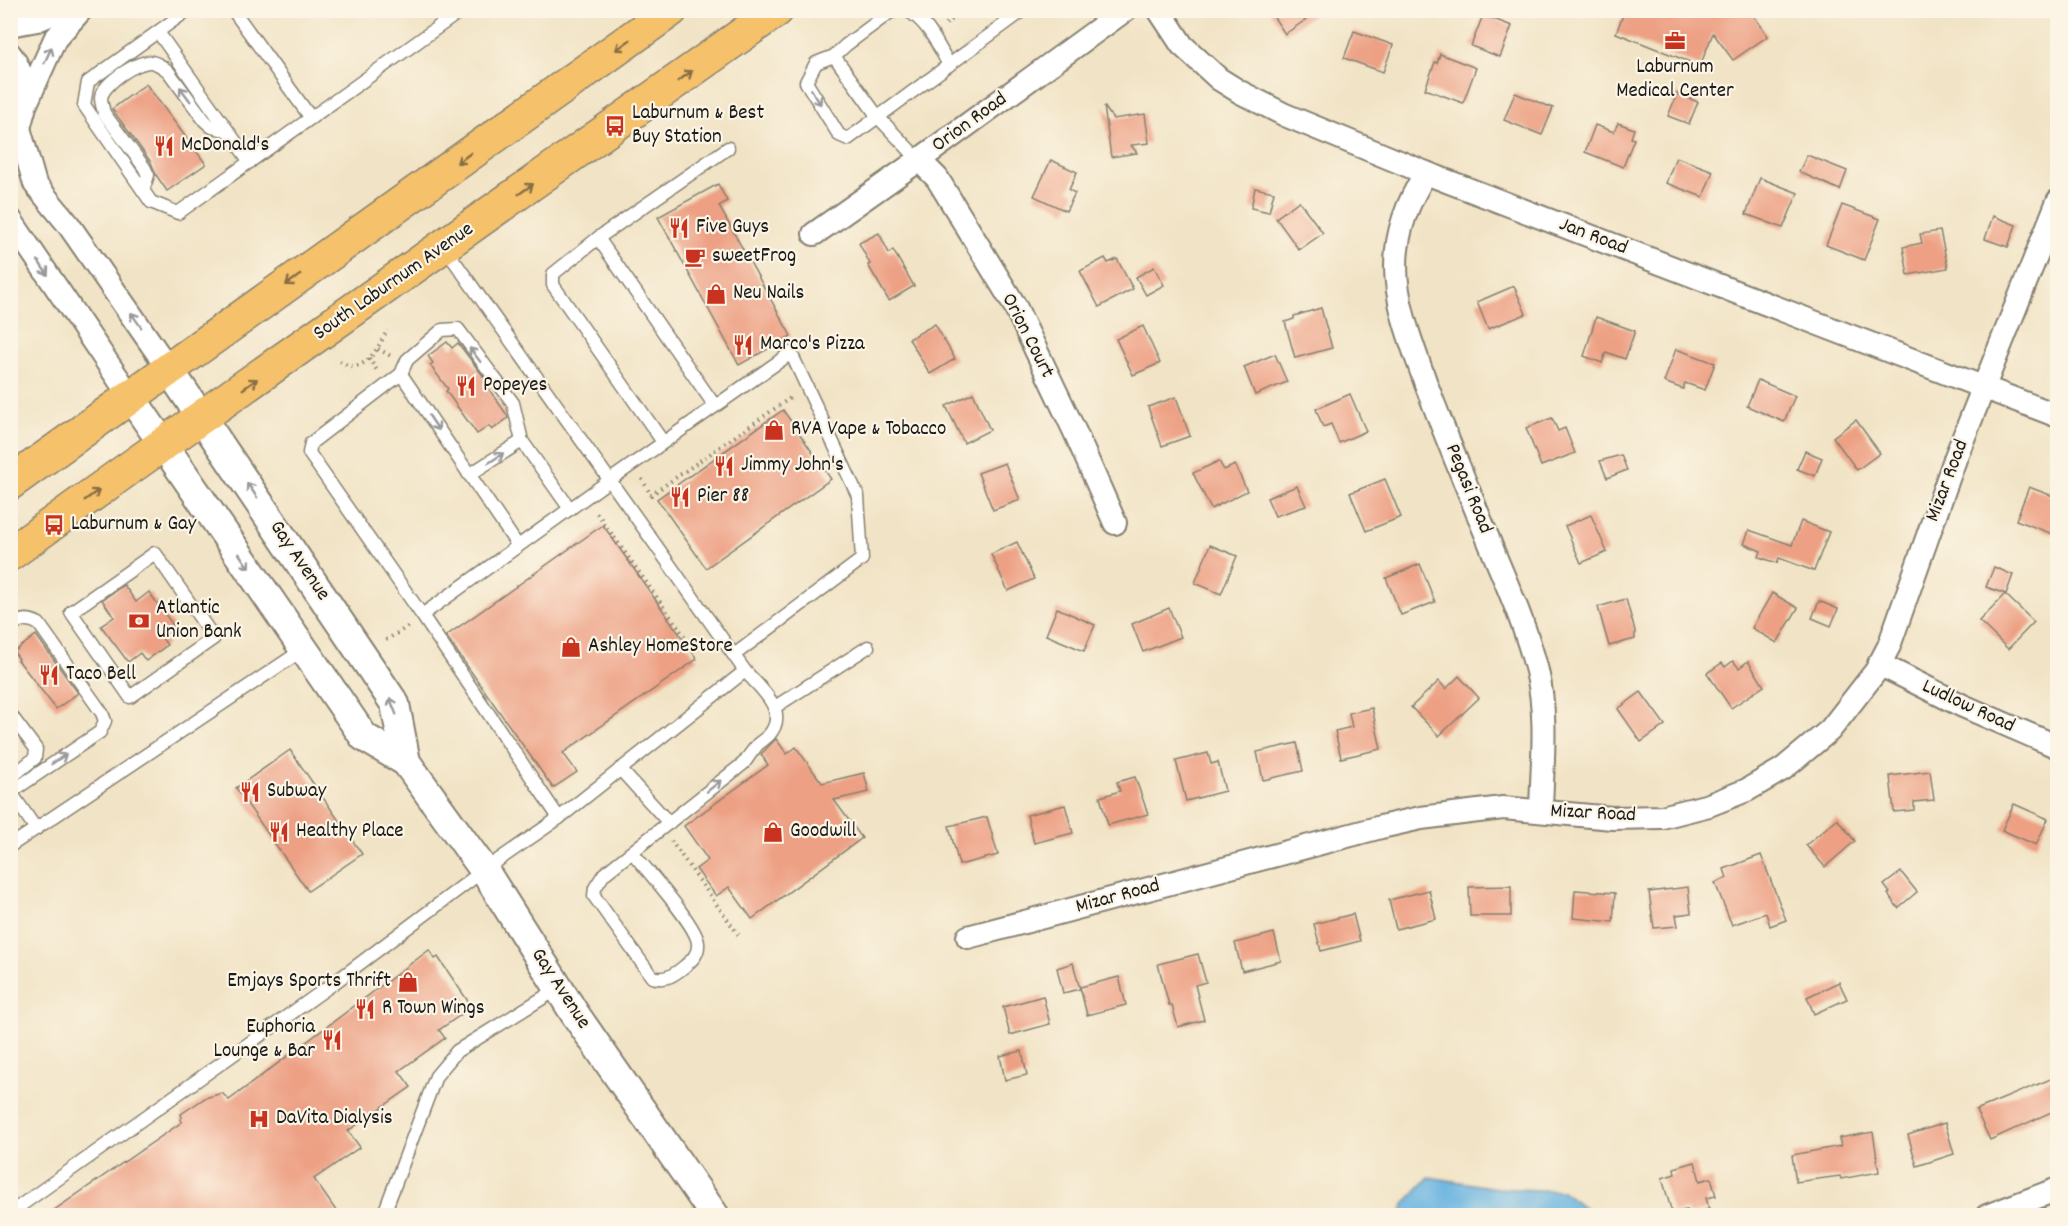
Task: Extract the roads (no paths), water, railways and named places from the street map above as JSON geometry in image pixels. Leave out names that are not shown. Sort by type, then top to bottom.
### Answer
[{"type":"main road","points":[[10,483],[671,10]]},
{"type":"main road","name":"South Laburnum Avenue","points":[[10,554],[777,10]]},
{"type":"street","points":[[10,25],[37,20],[61,10]]},
{"type":"street","points":[[81,10],[55,39],[15,134],[35,184],[68,224],[168,368]]},
{"type":"street","name":"Orion Road","points":[[814,234],[1125,10]]},
{"type":"street","name":"Jan Road","points":[[1159,10],[1182,45],[1219,79],[1285,115],[1426,173],[2058,416]]},
{"type":"street","points":[[10,54],[16,62],[24,83],[25,106]]},
{"type":"street","name":"Orion Court","points":[[919,160],[937,178],[1015,306],[1115,523]]},
{"type":"street","name":"Pegasi Road","points":[[1426,173],[1403,217],[1396,265],[1398,292],[1416,357],[1456,463],[1523,625],[1537,671],[1542,711],[1541,811]]},
{"type":"street","name":"Mizar Road","points":[[968,937],[1421,818],[1503,808],[1612,818],[1662,817],[1709,806],[1747,790],[1784,769],[1830,730],[1855,701],[1889,646],[1936,511],[2058,201]]},
{"type":"street","points":[[10,219],[130,396]]},
{"type":"street","name":"Gay Avenue","points":[[168,368],[395,704],[406,762]]},
{"type":"street","name":"Gay Avenue","points":[[130,396],[364,737],[406,762],[484,870],[559,988],[692,1186],[714,1215]]},
{"type":"street","name":"Ludlow Road","points":[[1879,664],[1963,706],[2058,747]]},
{"type":"street","points":[[1988,1215],[2058,1189]]},
{"type":"lane","points":[[188,10],[88,82],[84,105],[152,202],[178,213],[462,10]]},
{"type":"lane","points":[[233,10],[311,118]]},
{"type":"lane","points":[[896,10],[846,45],[834,57],[816,63],[806,82],[839,135],[848,139],[1024,10]]},
{"type":"lane","points":[[906,10],[916,15],[935,39],[949,65]]},
{"type":"lane","points":[[158,32],[250,162]]},
{"type":"lane","points":[[834,57],[878,117],[919,160]]},
{"type":"lane","points":[[143,190],[148,175],[105,112],[102,104],[101,98],[104,90],[122,74],[143,63],[150,62],[161,66],[168,71],[205,121],[212,127],[227,130]]},
{"type":"lane","points":[[663,442],[553,285],[553,274],[598,238],[728,148]]},
{"type":"lane","points":[[598,238],[715,406]]},
{"type":"lane","points":[[444,247],[745,671],[770,698],[775,707],[777,720],[771,733],[758,744],[744,763],[604,874],[595,888],[594,896],[652,977],[660,980],[672,976],[695,958],[698,945],[694,929],[633,853]]},
{"type":"lane","points":[[559,818],[309,453],[311,443],[401,374],[407,360],[442,330],[458,330],[513,403],[522,441],[570,508]]},
{"type":"lane","points":[[422,615],[791,353],[858,496],[862,559],[734,655]]},
{"type":"lane","points":[[401,374],[518,546]]},
{"type":"lane","points":[[470,476],[522,441]]},
{"type":"lane","points":[[155,554],[214,638],[130,697],[71,612],[155,554]]},
{"type":"lane","points":[[10,626],[26,620],[39,624],[102,713],[105,721],[100,732],[11,791],[36,829]]},
{"type":"lane","points":[[775,707],[868,647]]},
{"type":"lane","points":[[10,846],[304,649]]},
{"type":"lane","points":[[10,1213],[334,983],[484,870],[559,818],[745,671]]},
{"type":"lane","points":[[10,714],[36,749],[35,758],[10,778]]},
{"type":"lane","points":[[620,769],[669,823]]},
{"type":"lane","points":[[383,1215],[436,1076],[457,1051],[559,988]]},
{"type":"water","points":[[1429,1177],[1497,1188],[1562,1191],[1592,1215],[1399,1215],[1405,1203]]},
{"type":"place","name":"Laburnum Medical Center","points":[[1675,41]]},
{"type":"place","name":"Laburnum & Best Buy Station","points":[[615,126]]},
{"type":"place","name":"McDonald's","points":[[164,146]]},
{"type":"place","name":"Five Guys","points":[[679,228]]},
{"type":"place","name":"sweetFrog","points":[[695,257]]},
{"type":"place","name":"Neu Nails","points":[[716,294]]},
{"type":"place","name":"Marco's Pizza","points":[[743,345]]},
{"type":"place","name":"Popeyes","points":[[466,386]]},
{"type":"place","name":"RVA Vape & Tobacco","points":[[774,430]]},
{"type":"place","name":"Jimmy John's","points":[[724,466]]},
{"type":"place","name":"Pier 88","points":[[680,497]]},
{"type":"place","name":"Laburnum & Gay","points":[[54,525]]},
{"type":"place","name":"Atlantic Union Bank","points":[[139,621]]},
{"type":"place","name":"Ashley HomeStore","points":[[571,647]]},
{"type":"place","name":"Taco Bell","points":[[49,675]]},
{"type":"place","name":"Subway","points":[[250,792]]},
{"type":"place","name":"Healthy Place","points":[[279,832]]},
{"type":"place","name":"Goodwill","points":[[773,832]]},
{"type":"place","name":"Emjays Sports Thrift","points":[[408,982]]},
{"type":"place","name":"R Town Wings","points":[[365,1009]]},
{"type":"place","name":"Euphoria Lounge & Bar","points":[[332,1040]]},
{"type":"place","name":"DaVita Dialysis","points":[[259,1119]]}]
